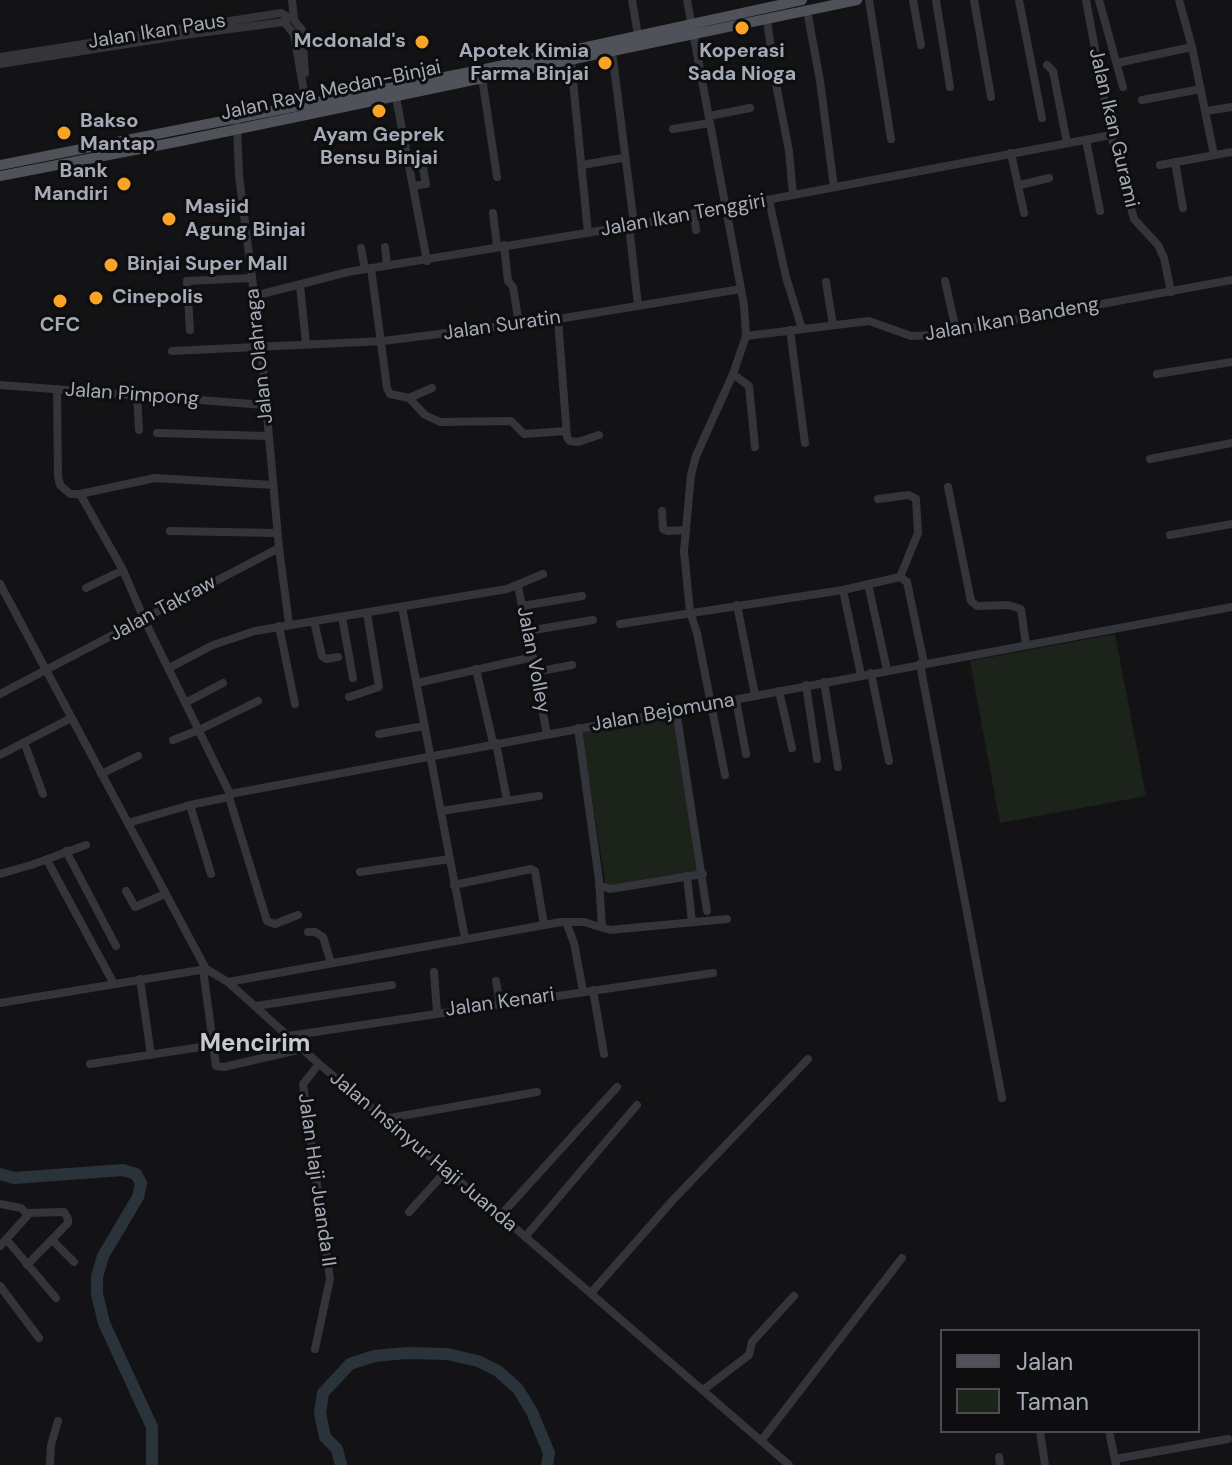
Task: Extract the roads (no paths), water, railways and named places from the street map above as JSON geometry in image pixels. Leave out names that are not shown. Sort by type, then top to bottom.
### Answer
[{"type":"main road","name":"Jalan Raya Medan-Binjai","points":[[0,176],[75,156],[237,123],[571,61],[693,28],[804,5],[857,0]]},
{"type":"main road","name":"Jalan Raya Medan-Binjai","points":[[395,92],[638,35],[767,20],[804,5]]},
{"type":"main road","name":"Jalan Raya Medan-Binjai","points":[[0,165],[75,156]]},
{"type":"street","points":[[292,0],[294,20]]},
{"type":"street","points":[[632,0],[638,35]]},
{"type":"street","points":[[687,0],[741,289],[746,336],[733,374],[696,456],[685,530],[690,612],[712,703],[725,775]]},
{"type":"street","points":[[869,0],[891,139]]},
{"type":"street","points":[[913,0],[921,45]]},
{"type":"street","points":[[936,0],[950,87]]},
{"type":"street","points":[[974,0],[991,97]]},
{"type":"street","points":[[1019,0],[1042,118]]},
{"type":"street","name":"Jalan Ikan Gurami","points":[[1086,0],[1111,135],[1134,219],[1158,245],[1171,292]]},
{"type":"street","points":[[1099,0],[1123,87]]},
{"type":"street","points":[[1179,0],[1214,155]]},
{"type":"street","points":[[804,5],[820,81],[834,187]]},
{"type":"street","name":"Jalan Ikan Paus","points":[[0,64],[281,13],[294,20],[302,30],[306,61],[304,84]]},
{"type":"street","points":[[767,20],[771,49]]},
{"type":"street","name":"Jalan Ikan Paus","points":[[0,57],[284,22],[294,34],[307,109]]},
{"type":"street","points":[[1117,63],[1192,47]]},
{"type":"street","points":[[612,51],[638,305]]},
{"type":"street","points":[[571,61],[588,233]]},
{"type":"street","points":[[1047,65],[1053,71],[1067,143]]},
{"type":"street","points":[[482,78],[497,177]]},
{"type":"street","points":[[776,84],[789,151],[793,195]]},
{"type":"street","points":[[1142,100],[1201,89]]},
{"type":"street","points":[[395,92],[427,261]]},
{"type":"street","points":[[1206,111],[1232,107]]},
{"type":"street","points":[[673,129],[750,108]]},
{"type":"street","name":"Jalan Olahraga","points":[[237,123],[239,176],[261,348],[279,548]]},
{"type":"street","name":"Jalan Ikan Tenggiri","points":[[254,296],[387,265],[632,226],[1111,135]]},
{"type":"street","points":[[1086,140],[1100,211]]},
{"type":"street","points":[[1160,165],[1232,152]]},
{"type":"street","points":[[1011,153],[1024,213]]},
{"type":"street","points":[[413,186],[426,184],[421,158]]},
{"type":"street","points":[[582,165],[622,158]]},
{"type":"street","points":[[1175,162],[1183,208]]},
{"type":"street","points":[[1020,185],[1049,178]]},
{"type":"street","points":[[769,200],[786,277],[802,329]]},
{"type":"street","points":[[493,213],[508,281],[513,287],[519,324]]},
{"type":"street","points":[[694,213],[696,230]]},
{"type":"street","points":[[385,247],[387,265]]},
{"type":"street","points":[[361,248],[383,341],[388,391],[409,398],[425,415],[440,422],[511,421],[524,434],[566,431]]},
{"type":"street","points":[[251,266],[275,263]]},
{"type":"street","points":[[190,330],[187,281],[252,278]]},
{"type":"street","name":"Jalan Ikan Bandeng","points":[[746,336],[869,321],[916,336],[1232,280]]},
{"type":"street","points":[[945,281],[956,330]]},
{"type":"street","points":[[826,282],[833,325]]},
{"type":"street","points":[[300,285],[306,344]]},
{"type":"street","name":"Jalan Suratin","points":[[261,348],[383,341],[558,319],[741,289]]},
{"type":"street","points":[[558,319],[566,431],[574,443],[599,435]]},
{"type":"street","points":[[790,330],[805,443]]},
{"type":"street","points":[[172,351],[261,348]]},
{"type":"street","points":[[1157,374],[1232,362]]},
{"type":"street","points":[[733,374],[749,386],[755,447]]},
{"type":"street","name":"Jalan Pimpong","points":[[0,385],[265,405]]},
{"type":"street","points":[[409,398],[432,388]]},
{"type":"street","points":[[57,389],[58,476],[64,490],[70,494],[155,478],[273,485]]},
{"type":"street","points":[[137,395],[139,430]]},
{"type":"street","points":[[157,433],[268,436]]},
{"type":"street","points":[[1150,459],[1232,443]]},
{"type":"street","points":[[948,487],[971,601],[982,607],[1017,606],[1024,616],[1026,645]]},
{"type":"street","points":[[80,494],[123,570],[230,796],[267,921],[275,924],[298,915]]},
{"type":"street","points":[[878,499],[909,495],[916,499],[918,533],[900,577]]},
{"type":"street","points":[[662,511],[663,529],[685,530]]},
{"type":"street","points":[[1170,535],[1232,524]]},
{"type":"street","points":[[170,531],[277,533]]},
{"type":"street","points":[[279,548],[284,625],[295,704]]},
{"type":"street","name":"Jalan Takraw","points":[[0,694],[279,548]]},
{"type":"street","points":[[86,588],[123,570]]},
{"type":"street","points":[[169,668],[213,645],[284,625],[518,586],[543,574]]},
{"type":"street","points":[[620,624],[843,590],[900,577],[907,582],[1002,1098]]},
{"type":"street","points":[[0,584],[204,969],[214,1061],[219,1067],[302,1049]]},
{"type":"street","points":[[868,584],[887,670]]},
{"type":"street","name":"Jalan Volley","points":[[518,586],[547,734]]},
{"type":"street","points":[[843,590],[861,675]]},
{"type":"street","points":[[522,606],[582,596]]},
{"type":"street","points":[[737,605],[755,695]]},
{"type":"street","points":[[402,607],[465,938]]},
{"type":"street","name":"Jalan Bejomuna","points":[[128,823],[230,796],[495,743],[1232,607]]},
{"type":"street","points":[[349,697],[379,687],[367,613]]},
{"type":"street","points":[[342,617],[353,678]]},
{"type":"street","points":[[528,631],[593,620]]},
{"type":"street","points":[[314,621],[322,656],[326,659],[338,657]]},
{"type":"street","points":[[417,683],[533,657]]},
{"type":"street","points":[[536,672],[572,665]]},
{"type":"street","points":[[476,669],[507,800]]},
{"type":"street","points":[[871,673],[889,761]]},
{"type":"street","points":[[824,682],[838,767]]},
{"type":"street","points":[[185,703],[223,683]]},
{"type":"street","points":[[806,685],[817,759]]},
{"type":"street","points":[[779,691],[792,748]]},
{"type":"street","points":[[736,700],[746,754]]},
{"type":"street","points":[[173,740],[258,701]]},
{"type":"street","points":[[676,710],[707,911]]},
{"type":"street","points":[[0,755],[71,718]]},
{"type":"street","points":[[379,734],[424,726]]},
{"type":"street","points":[[578,728],[602,927]]},
{"type":"street","points":[[24,742],[43,794]]},
{"type":"street","points":[[101,774],[138,756]]},
{"type":"street","points":[[441,811],[539,796]]},
{"type":"street","points":[[190,805],[211,874]]},
{"type":"street","points":[[0,874],[86,845]]},
{"type":"street","points":[[66,851],[116,946]]},
{"type":"street","points":[[360,872],[450,859]]},
{"type":"street","points":[[47,860],[114,984]]},
{"type":"street","points":[[454,885],[531,869],[537,874],[544,925]]},
{"type":"street","points":[[599,885],[610,889],[703,874]]},
{"type":"street","points":[[687,876],[692,922]]},
{"type":"street","points":[[126,891],[135,907],[165,894]]},
{"type":"street","points":[[228,982],[566,922],[610,930],[727,919]]},
{"type":"street","points":[[566,922],[574,943],[583,991]]},
{"type":"street","points":[[308,932],[323,937],[331,963]]},
{"type":"street","points":[[0,1003],[204,969]]},
{"type":"street","name":"Jalan Insinyur Haji Juanda","points":[[204,969],[228,982],[319,1064],[789,1465]]},
{"type":"street","points":[[434,972],[437,1012]]},
{"type":"street","name":"Jalan Kenari","points":[[288,1036],[713,973]]},
{"type":"street","points":[[140,979],[151,1055]]},
{"type":"street","points":[[496,981],[500,1004]]},
{"type":"street","points":[[256,1006],[392,985]]},
{"type":"street","points":[[593,990],[604,1054]]},
{"type":"street","points":[[90,1064],[214,1045]]},
{"type":"street","points":[[591,1293],[693,1179],[808,1059]]},
{"type":"street","name":"Jalan Haji Juanda II","points":[[315,1349],[330,1279],[303,1084],[319,1064]]},
{"type":"street","points":[[500,1216],[617,1087]]},
{"type":"street","points":[[384,1119],[537,1092]]},
{"type":"street","points":[[525,1237],[637,1105]]},
{"type":"street","points":[[409,1212],[446,1171]]},
{"type":"street","points":[[0,1204],[17,1206],[27,1213],[67,1214],[68,1223],[27,1265]]},
{"type":"street","points":[[27,1213],[3,1242],[56,1298]]},
{"type":"street","points":[[52,1240],[74,1262]]},
{"type":"street","points":[[761,1441],[902,1258]]},
{"type":"street","points":[[0,1286],[39,1338]]},
{"type":"street","points":[[703,1390],[749,1355],[752,1342],[794,1296]]},
{"type":"street","points":[[50,1465],[51,1445],[58,1421]]},
{"type":"street","points":[[1040,1433],[1045,1465]]},
{"type":"street","points":[[1109,1433],[1116,1462],[1228,1439]]},
{"type":"waterway","points":[[0,1174],[14,1178],[123,1170],[136,1174],[141,1183],[138,1197],[103,1256],[97,1277],[97,1294],[104,1323],[152,1427],[152,1465]]},
{"type":"waterway","points":[[341,1465],[337,1449],[325,1437],[320,1413],[323,1393],[350,1364],[374,1356],[406,1353],[447,1354],[478,1361],[498,1371],[518,1389],[532,1412],[549,1453],[547,1465]]},
{"type":"place","name":"Koperasi Sada Nioga","points":[[742,28]]},
{"type":"place","name":"Mcdonald's","points":[[422,42]]},
{"type":"place","name":"Apotek Kimia Farma Binjai","points":[[605,63]]},
{"type":"place","name":"Ayam Geprek Bensu Binjai","points":[[379,111]]},
{"type":"place","name":"Bakso Mantap","points":[[64,133]]},
{"type":"place","name":"Bank Mandiri","points":[[124,184]]},
{"type":"place","name":"Masjid Agung Binjai","points":[[169,219]]},
{"type":"place","name":"Binjai Super Mall","points":[[111,265]]},
{"type":"place","name":"Cinepolis","points":[[96,298]]},
{"type":"place","name":"CFC","points":[[60,301]]},
{"type":"district","name":"Mencirim","points":[[255,1045]]}]
